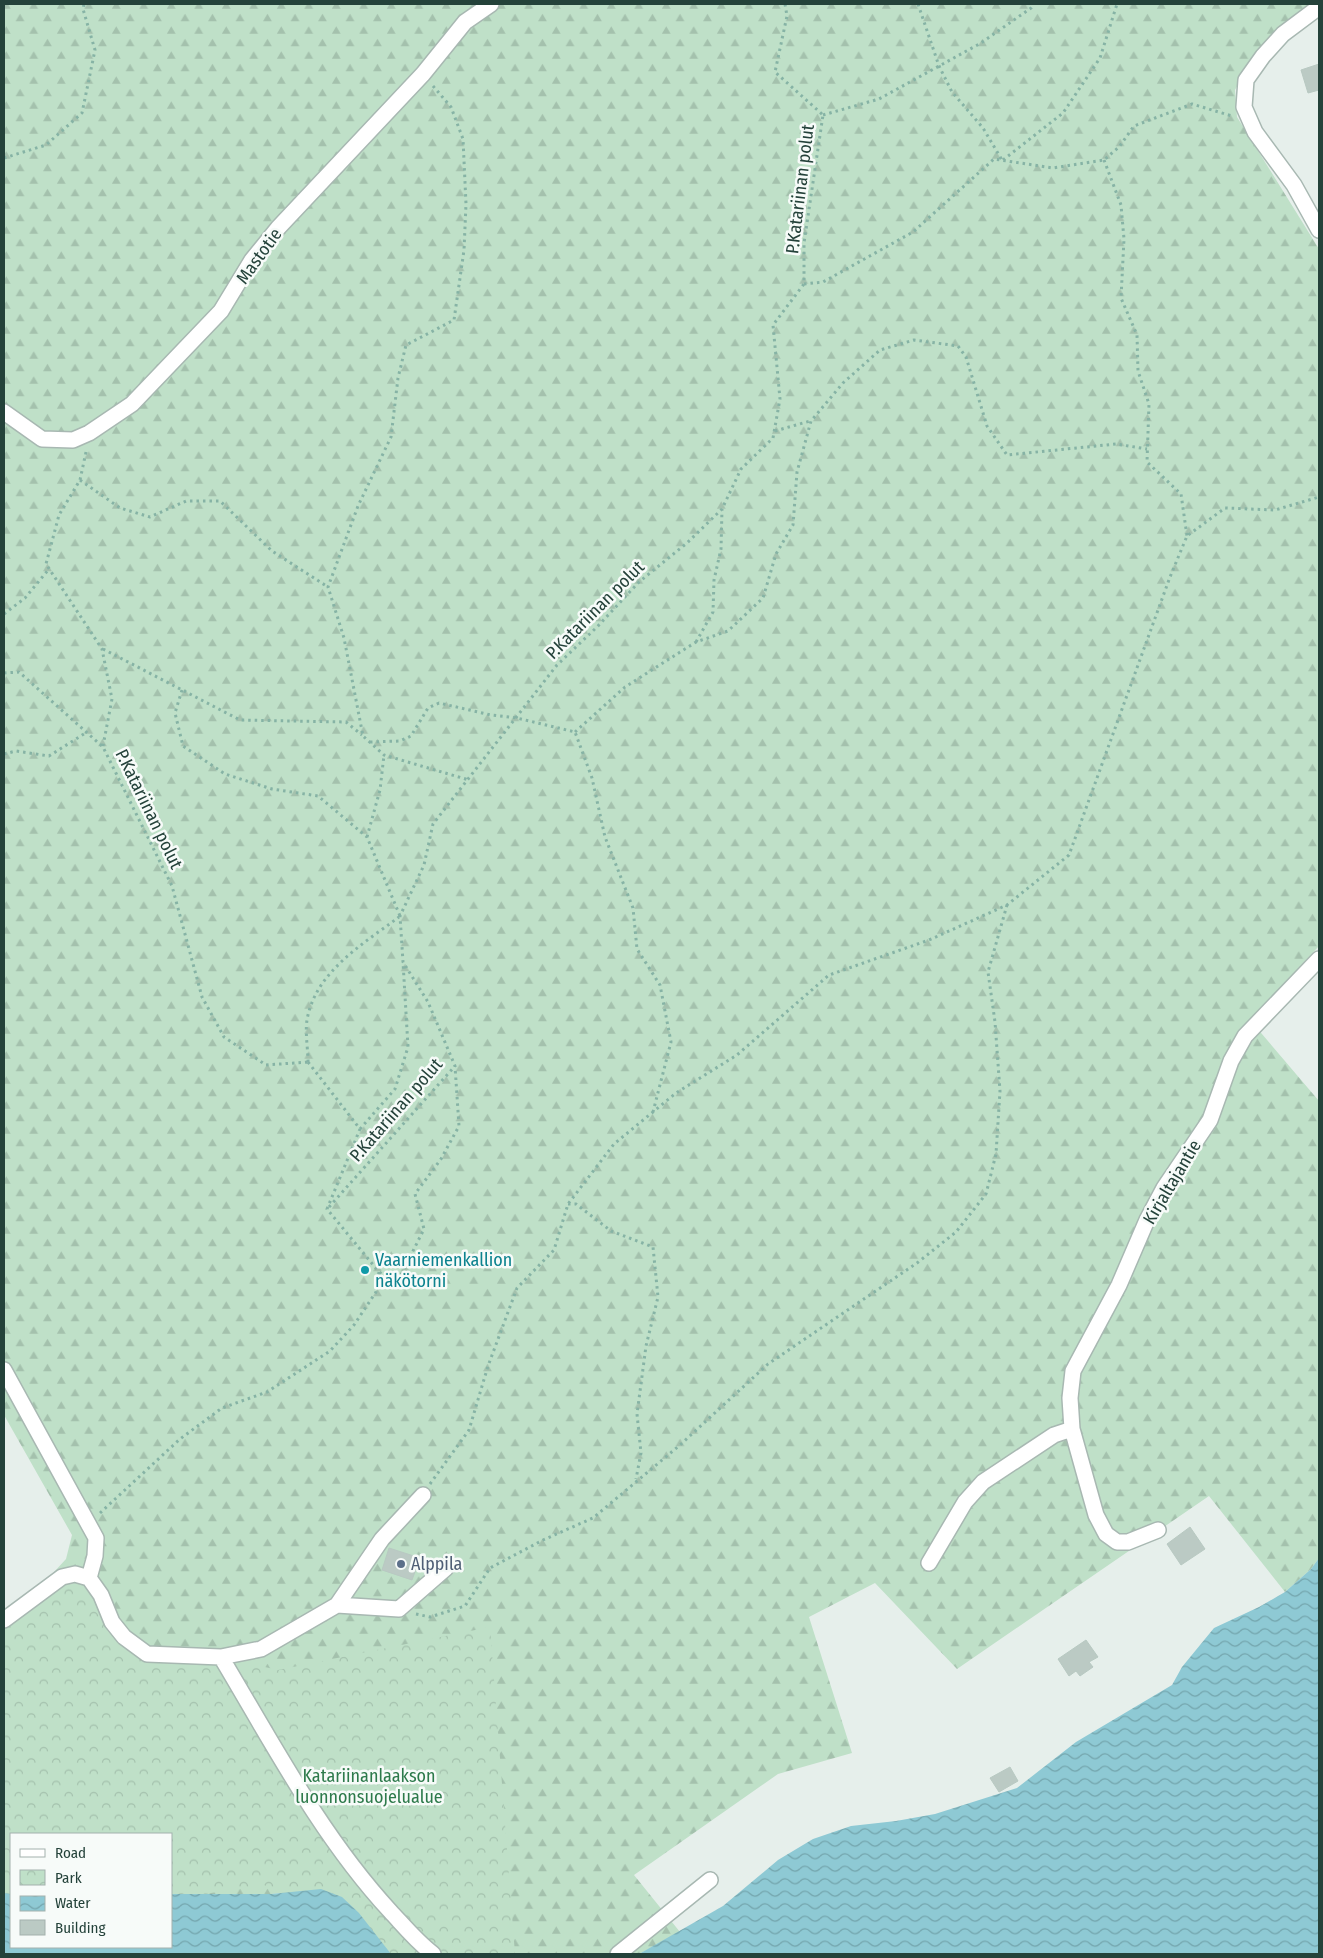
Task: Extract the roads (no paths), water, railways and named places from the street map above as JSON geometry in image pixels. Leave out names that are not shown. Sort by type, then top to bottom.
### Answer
[{"type":"street","name":"Mastotie","points":[[4,412],[42,439],[73,440],[89,433],[132,404],[184,352],[221,311],[252,260],[278,228],[423,74],[464,22],[491,4]]},
{"type":"street","points":[[1319,7],[1283,34],[1262,56],[1246,80],[1244,107],[1255,132],[1294,185],[1319,230]]},
{"type":"street","name":"Kirjaltajantie","points":[[1158,1530],[1128,1542],[1117,1542],[1106,1534],[1096,1515],[1072,1429],[1070,1398],[1073,1372],[1119,1285],[1147,1220],[1164,1188],[1210,1120],[1231,1061],[1244,1036],[1319,959]]},
{"type":"street","points":[[4,1370],[96,1538],[89,1578]]},
{"type":"street","points":[[929,1563],[965,1502],[983,1482],[1054,1435],[1072,1429]]},
{"type":"street","points":[[4,1620],[62,1578],[75,1574],[89,1578],[101,1595],[112,1622],[124,1637],[146,1654],[221,1658],[261,1649],[337,1605],[382,1539],[423,1495]]},
{"type":"street","points":[[337,1605],[399,1609],[446,1568]]},
{"type":"street","points":[[221,1658],[329,1836],[376,1896],[422,1946],[433,1954]]},
{"type":"street","points":[[618,1954],[710,1880]]},
{"type":"water","points":[[1319,1558],[1319,1954],[639,1954],[723,1906],[778,1860],[813,1839],[851,1826],[935,1814],[1017,1788],[1076,1742],[1172,1685],[1182,1667],[1214,1628],[1259,1607],[1285,1592],[1311,1569]]},
{"type":"water","points":[[321,1889],[342,1897],[359,1913],[391,1954],[4,1954],[4,1893],[10,1894],[10,1948],[172,1948],[172,1894],[271,1894]]},
{"type":"place","name":"Vaarniemenkallion näkötorni","points":[[365,1270]]},
{"type":"place","name":"Alppila","points":[[401,1564]]},
{"type":"park label","name":"Katariinanlaakson luonnonsuojelualue","points":[[369,1786]]}]
